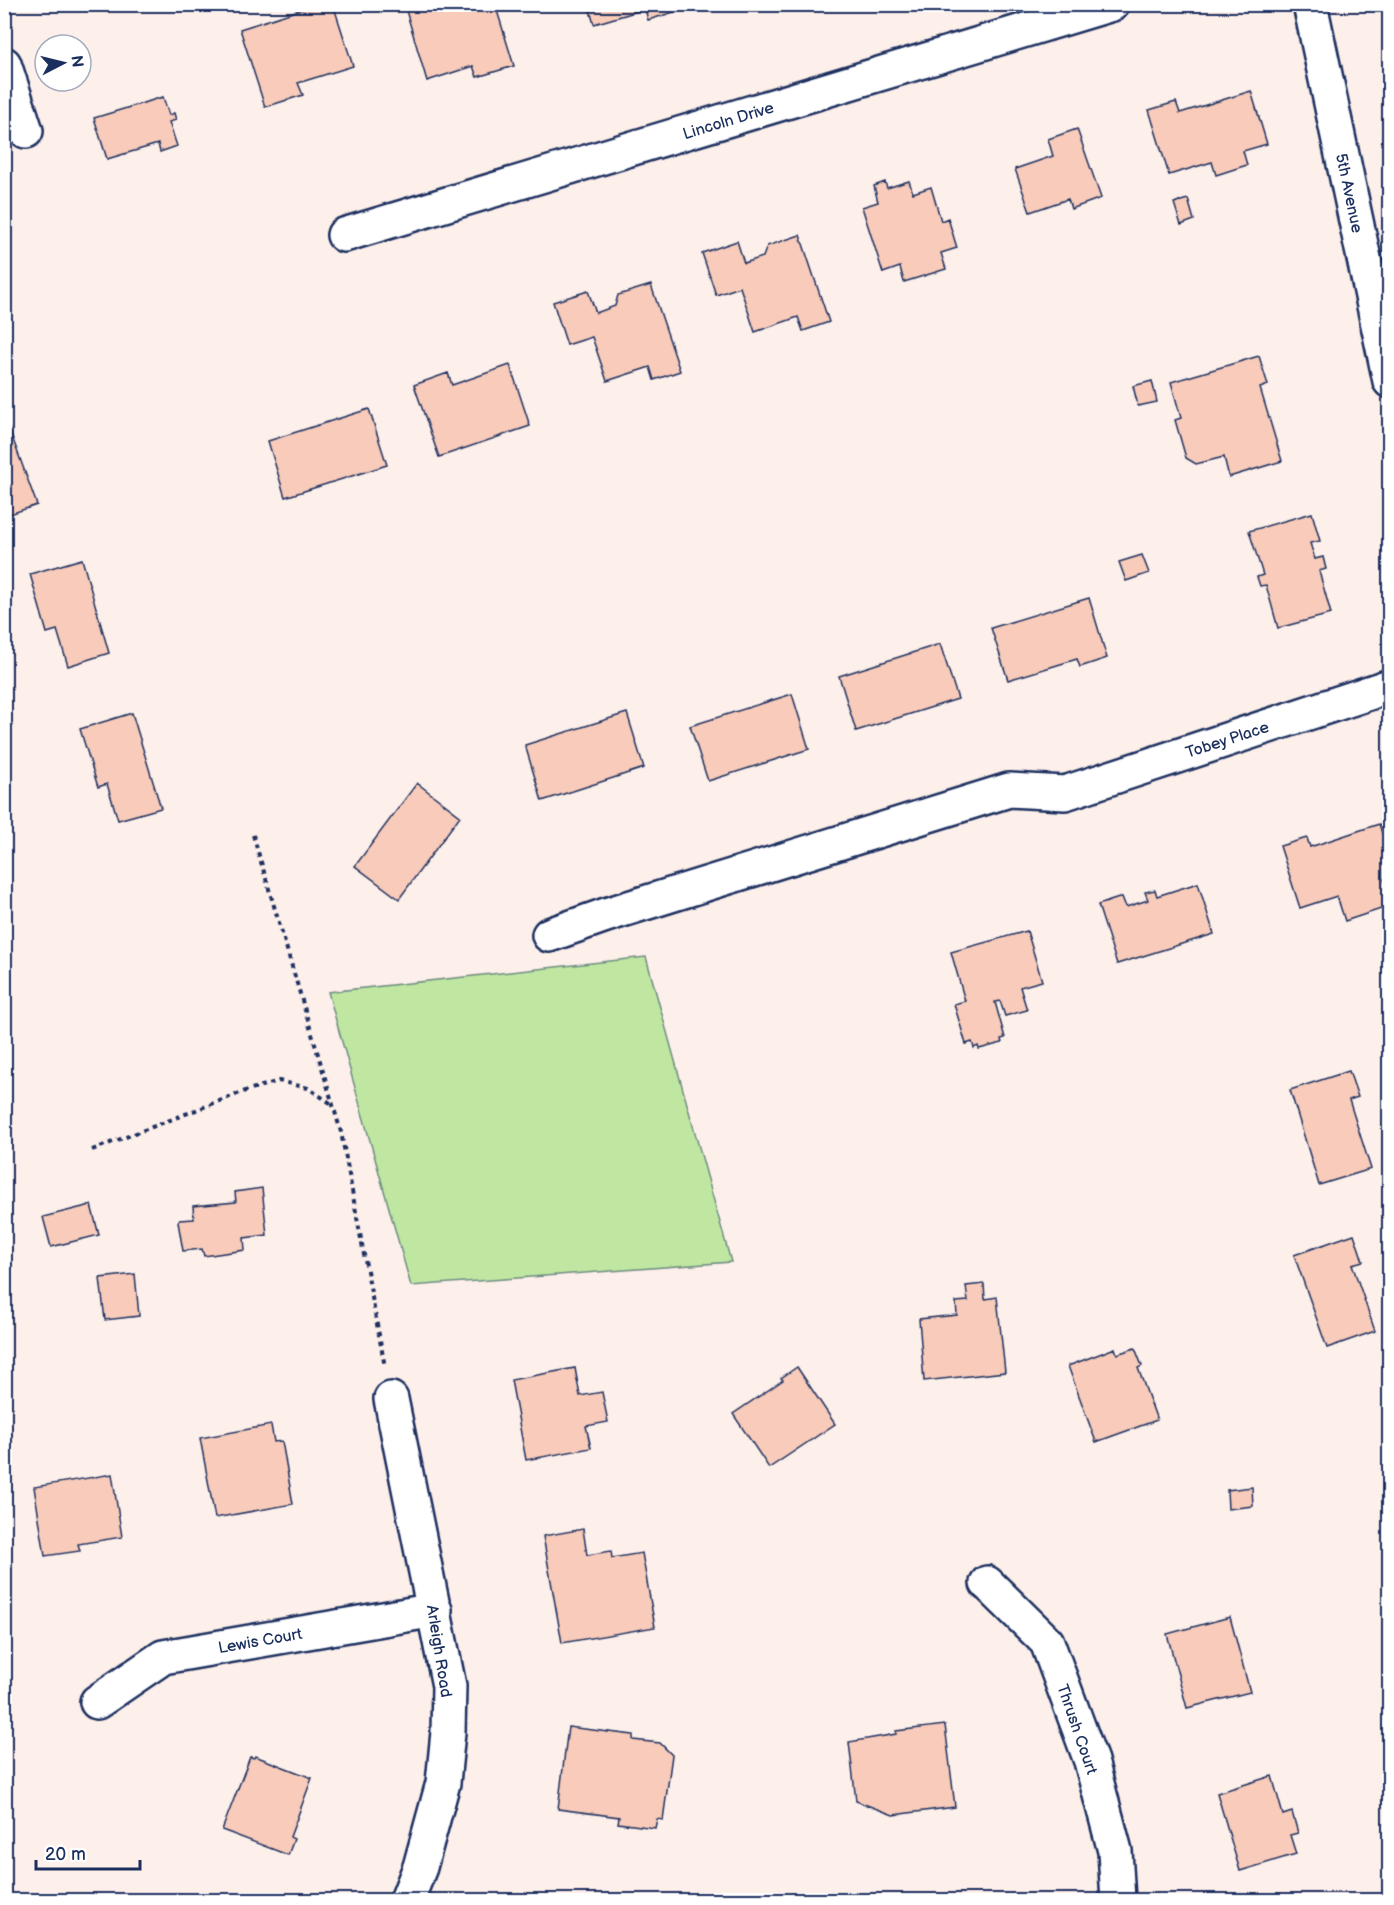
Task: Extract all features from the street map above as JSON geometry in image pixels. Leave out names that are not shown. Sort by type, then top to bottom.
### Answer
[{"type":"street","name":"Lincoln Drive","points":[[344,235],[1112,4]]},
{"type":"street","name":"5th Avenue","points":[[1310,4],[1389,381]]},
{"type":"street","points":[[4,64],[26,131]]},
{"type":"street","name":"Tobey Place","points":[[549,935],[606,915],[1009,790],[1065,793],[1389,686]]},
{"type":"street","name":"Arleigh Road","points":[[391,1399],[449,1686],[448,1732],[443,1783],[420,1867],[407,1900]]},
{"type":"street","name":"Thrush Court","points":[[987,1582],[1047,1642],[1091,1761],[1115,1851],[1118,1900]]},
{"type":"street","name":"Lewis Court","points":[[97,1702],[163,1657],[435,1610]]},
{"type":"path","points":[[253,835],[341,1132],[391,1399]]},
{"type":"path","points":[[92,1150],[248,1090],[279,1081],[308,1088],[333,1104]]},
{"type":"green space","points":[[646,957],[731,1262],[411,1286],[328,992]]},
{"type":"building","points":[[318,4],[333,4],[353,66],[298,83],[303,95],[265,107],[240,29]]},
{"type":"building","points":[[404,4],[495,4],[514,66],[477,77],[473,66],[427,81]]},
{"type":"building","points":[[588,4],[683,4],[684,9],[648,20],[645,9],[594,24]]},
{"type":"building","points":[[1251,91],[1267,144],[1243,151],[1247,165],[1216,175],[1212,162],[1169,175],[1149,110],[1176,102],[1180,113]]},
{"type":"building","points":[[163,97],[169,115],[174,113],[176,120],[169,122],[177,146],[160,152],[158,144],[107,159],[94,118]]},
{"type":"building","points":[[1077,129],[1101,198],[1071,209],[1068,199],[1030,212],[1015,169],[1053,156],[1048,139]]},
{"type":"building","points":[[909,181],[913,193],[931,187],[941,221],[948,218],[957,248],[941,253],[946,269],[904,282],[900,267],[883,273],[862,207],[878,202],[874,186],[885,182],[887,188]]},
{"type":"building","points":[[1188,199],[1194,220],[1181,225],[1174,203]]},
{"type":"building","points":[[800,235],[829,322],[803,331],[798,317],[755,332],[740,287],[716,295],[702,253],[737,241],[744,263],[763,257],[767,246]]},
{"type":"building","points":[[651,285],[680,371],[654,380],[650,367],[607,381],[592,337],[567,345],[553,302],[588,291],[596,313],[615,306],[618,295]]},
{"type":"building","points":[[1259,356],[1268,385],[1260,388],[1282,461],[1229,477],[1224,457],[1196,464],[1186,458],[1175,420],[1181,418],[1171,382]]},
{"type":"building","points":[[510,365],[530,426],[439,457],[414,385],[448,373],[452,385]]},
{"type":"building","points":[[1152,381],[1157,402],[1138,406],[1133,386]]},
{"type":"building","points":[[369,409],[387,465],[285,497],[268,441]]},
{"type":"building","points":[[4,415],[37,505],[4,516]]},
{"type":"building","points":[[1312,513],[1320,541],[1310,543],[1315,559],[1323,557],[1326,569],[1319,571],[1331,614],[1278,628],[1266,585],[1260,586],[1257,577],[1263,575],[1249,531]]},
{"type":"building","points":[[1142,555],[1149,573],[1126,581],[1119,562]]},
{"type":"building","points":[[82,559],[109,653],[68,666],[57,630],[47,633],[30,574]]},
{"type":"building","points":[[1089,598],[1107,658],[1080,667],[1077,659],[1008,680],[991,628]]},
{"type":"building","points":[[940,644],[958,699],[856,731],[839,676]]},
{"type":"building","points":[[792,694],[809,749],[708,781],[690,726]]},
{"type":"building","points":[[132,713],[161,808],[118,820],[107,784],[98,787],[80,729]]},
{"type":"building","points":[[627,713],[644,768],[542,801],[525,745]]},
{"type":"building","points":[[417,783],[460,816],[399,899],[355,866]]},
{"type":"building","points":[[1379,824],[1390,857],[1390,878],[1384,879],[1390,896],[1390,906],[1345,921],[1337,896],[1300,908],[1280,846],[1307,838],[1310,847]]},
{"type":"building","points":[[1198,883],[1214,934],[1117,964],[1098,905],[1122,897],[1126,907],[1148,900],[1145,892],[1155,890],[1157,896]]},
{"type":"building","points":[[1027,931],[1042,981],[1020,987],[1027,1010],[1005,1016],[1000,1001],[995,1002],[1005,1038],[1001,1039],[1002,1043],[979,1049],[978,1046],[974,1048],[972,1042],[966,1044],[954,1004],[965,1001],[951,952]]},
{"type":"building","points":[[1349,1071],[1358,1097],[1349,1100],[1371,1169],[1319,1185],[1290,1090]]},
{"type":"building","points":[[262,1188],[267,1235],[244,1238],[245,1250],[204,1256],[202,1249],[183,1251],[178,1222],[194,1219],[193,1206],[236,1202],[235,1192]]},
{"type":"building","points":[[91,1205],[99,1235],[51,1247],[43,1217]]},
{"type":"building","points":[[1354,1234],[1363,1261],[1352,1264],[1375,1331],[1327,1348],[1294,1255]]},
{"type":"building","points":[[135,1274],[139,1316],[105,1320],[100,1278]]},
{"type":"building","points":[[984,1284],[985,1299],[997,1297],[1005,1372],[924,1381],[919,1319],[957,1315],[956,1302],[968,1301],[966,1286]]},
{"type":"building","points":[[1115,1348],[1117,1354],[1135,1348],[1142,1366],[1138,1368],[1157,1420],[1096,1442],[1068,1366]]},
{"type":"building","points":[[797,1367],[835,1424],[769,1468],[733,1414],[783,1380],[781,1378]]},
{"type":"building","points":[[575,1368],[580,1396],[602,1392],[608,1422],[586,1426],[591,1448],[526,1460],[511,1380]]},
{"type":"building","points":[[271,1425],[274,1442],[282,1441],[293,1504],[215,1518],[200,1438]]},
{"type":"building","points":[[112,1474],[122,1537],[78,1544],[80,1551],[45,1556],[34,1487]]},
{"type":"building","points":[[1252,1487],[1253,1506],[1228,1509],[1227,1490]]},
{"type":"building","points":[[583,1529],[587,1555],[611,1551],[612,1558],[642,1553],[655,1627],[562,1643],[543,1536]]},
{"type":"building","points":[[1230,1617],[1250,1692],[1187,1708],[1167,1634]]},
{"type":"building","points":[[945,1725],[955,1807],[893,1815],[856,1801],[849,1742],[896,1734],[896,1731]]},
{"type":"building","points":[[568,1727],[633,1735],[633,1740],[660,1743],[672,1755],[663,1820],[657,1819],[655,1828],[618,1823],[619,1817],[558,1809]]},
{"type":"building","points":[[255,1756],[312,1778],[290,1837],[294,1839],[288,1855],[222,1830],[250,1757]]},
{"type":"building","points":[[1272,1776],[1283,1815],[1292,1812],[1298,1833],[1290,1835],[1296,1854],[1240,1871],[1217,1793]]}]
